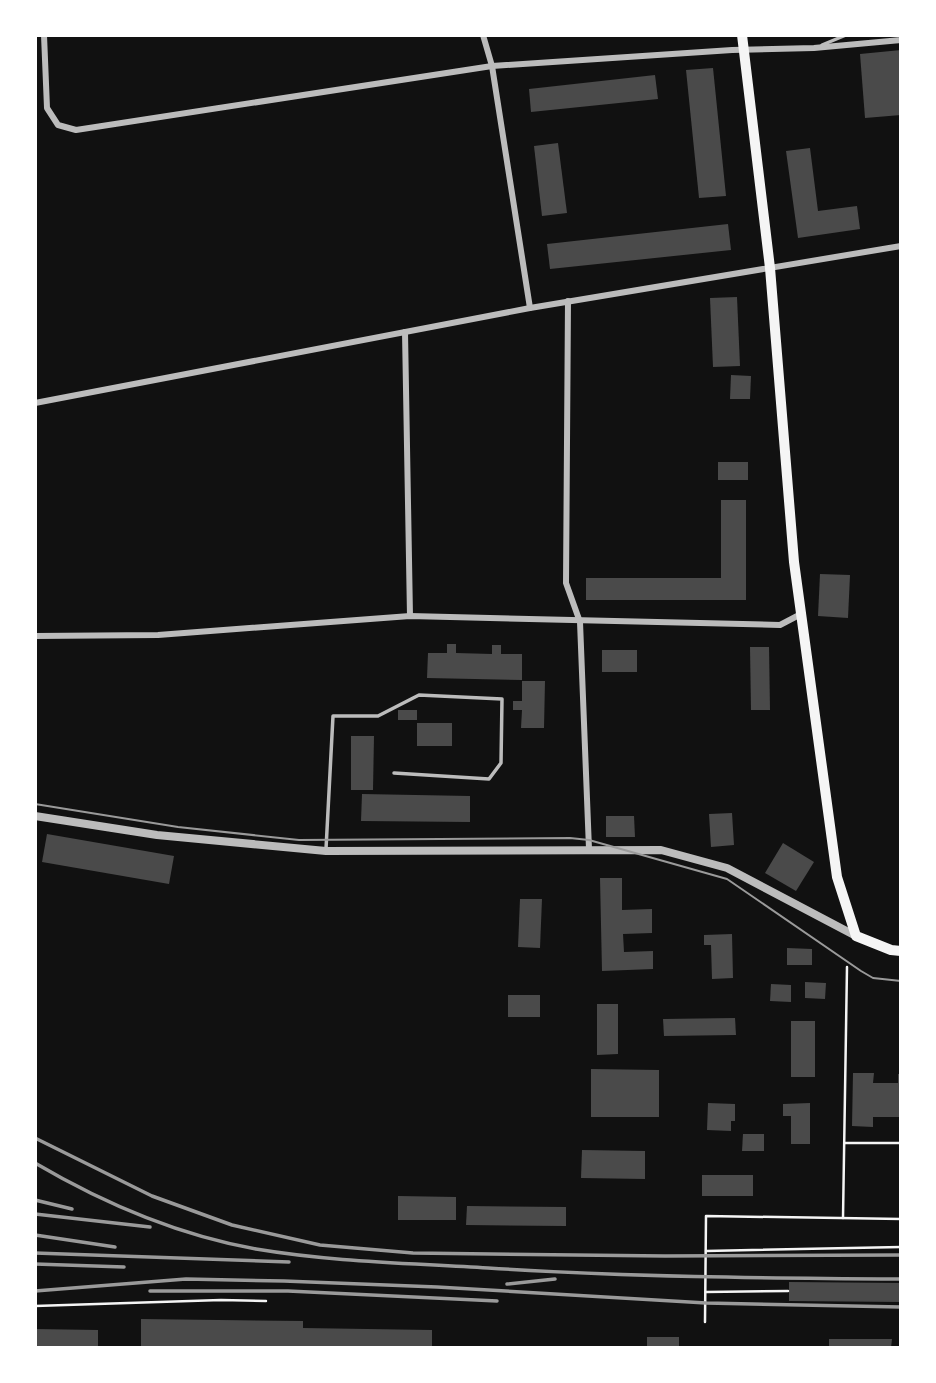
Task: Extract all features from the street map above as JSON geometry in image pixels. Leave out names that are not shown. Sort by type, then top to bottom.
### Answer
[{"type":"main road","points":[[742,35],[770,268],[794,562],[836,877],[856,936],[891,950],[901,951]]},
{"type":"street","points":[[44,35],[47,108],[58,125],[76,130],[492,66],[814,48],[901,40]]},
{"type":"street","points":[[483,35],[492,66],[530,308]]},
{"type":"street","points":[[35,403],[530,308],[901,246]]},
{"type":"street","points":[[568,302],[566,583],[580,622],[589,849]]},
{"type":"street","points":[[405,332],[410,616]]},
{"type":"street","points":[[35,636],[158,635],[410,616],[780,625],[801,614]]},
{"type":"street","points":[[35,816],[156,835],[326,851],[661,850],[727,868],[856,936]]},
{"type":"lane","points":[[814,48],[846,35]]},
{"type":"lane","points":[[326,851],[333,716],[378,716],[419,695],[502,699],[501,763],[489,779],[394,773]]},
{"type":"path","points":[[843,1218],[847,967]]},
{"type":"path","points":[[844,1143],[901,1143]]},
{"type":"path","points":[[705,1322],[706,1216],[901,1219]]},
{"type":"path","points":[[706,1251],[901,1247]]},
{"type":"path","points":[[706,1292],[788,1291]]},
{"type":"path","points":[[35,1306],[266,1301]]},
{"type":"building","points":[[901,50],[901,115],[865,118],[860,54]]},
{"type":"building","points":[[713,68],[726,196],[699,198],[686,70]]},
{"type":"building","points":[[655,75],[658,99],[531,112],[529,89]]},
{"type":"building","points":[[558,143],[567,213],[542,216],[534,146]]},
{"type":"building","points":[[810,148],[818,211],[857,206],[860,229],[798,238],[786,151]]},
{"type":"building","points":[[728,224],[731,250],[550,269],[547,244]]},
{"type":"building","points":[[737,297],[740,366],[713,367],[710,298]]},
{"type":"building","points":[[731,375],[751,376],[750,399],[730,399]]},
{"type":"building","points":[[718,462],[748,462],[748,480],[718,480]]},
{"type":"building","points":[[721,500],[746,500],[746,600],[586,600],[586,578],[721,578]]},
{"type":"building","points":[[820,574],[850,575],[848,618],[818,616]]},
{"type":"building","points":[[447,644],[456,644],[456,653],[492,654],[492,645],[501,645],[501,654],[522,654],[522,680],[427,678],[428,653],[447,653]]},
{"type":"building","points":[[750,647],[769,647],[770,710],[751,710]]},
{"type":"building","points":[[602,650],[637,650],[637,672],[602,672]]},
{"type":"building","points":[[522,681],[545,681],[544,728],[521,728],[522,710],[513,710],[513,701],[522,701]]},
{"type":"building","points":[[398,710],[417,710],[417,720],[398,720]]},
{"type":"building","points":[[417,723],[452,723],[452,746],[417,746]]},
{"type":"building","points":[[351,736],[374,736],[373,790],[351,790]]},
{"type":"building","points":[[362,794],[470,796],[470,822],[361,821]]},
{"type":"building","points":[[732,813],[734,845],[711,847],[709,814]]},
{"type":"building","points":[[606,816],[634,816],[635,837],[606,837]]},
{"type":"building","points":[[47,834],[174,856],[169,884],[42,862]]},
{"type":"building","points":[[783,843],[814,862],[796,891],[765,873]]},
{"type":"building","points":[[600,878],[622,878],[622,910],[652,909],[652,933],[623,934],[624,952],[653,951],[653,969],[602,971]]},
{"type":"building","points":[[520,899],[542,899],[540,948],[518,947]]},
{"type":"building","points":[[732,934],[733,978],[712,979],[711,945],[704,945],[704,935]]},
{"type":"building","points":[[787,948],[812,949],[812,965],[787,965]]},
{"type":"building","points":[[805,982],[826,983],[825,999],[805,998]]},
{"type":"building","points":[[771,984],[791,985],[791,1002],[770,1001]]},
{"type":"building","points":[[508,995],[540,995],[540,1017],[508,1017]]},
{"type":"building","points":[[597,1004],[618,1004],[618,1054],[597,1055]]},
{"type":"building","points":[[735,1018],[736,1035],[664,1036],[663,1019]]},
{"type":"building","points":[[791,1021],[815,1021],[815,1077],[791,1077]]},
{"type":"building","points":[[591,1069],[659,1070],[659,1117],[591,1117]]},
{"type":"building","points":[[853,1073],[874,1073],[873,1083],[898,1083],[898,1074],[901,1074],[901,1117],[873,1117],[873,1127],[852,1126]]},
{"type":"building","points":[[708,1103],[735,1104],[735,1121],[731,1121],[731,1131],[707,1130]]},
{"type":"building","points":[[810,1103],[810,1144],[791,1144],[791,1116],[783,1116],[783,1104]]},
{"type":"building","points":[[743,1134],[764,1134],[764,1151],[742,1151]]},
{"type":"building","points":[[582,1150],[645,1151],[645,1179],[581,1178]]},
{"type":"building","points":[[702,1175],[753,1175],[753,1196],[702,1196]]},
{"type":"building","points":[[398,1196],[456,1197],[456,1220],[398,1220]]},
{"type":"building","points":[[467,1206],[566,1207],[566,1226],[466,1225]]},
{"type":"building","points":[[789,1282],[901,1283],[901,1302],[789,1301]]},
{"type":"building","points":[[141,1319],[303,1321],[303,1328],[432,1330],[432,1348],[141,1348]]},
{"type":"building","points":[[35,1329],[98,1330],[98,1348],[35,1348]]},
{"type":"building","points":[[647,1337],[679,1337],[679,1348],[647,1348]]},
{"type":"building","points":[[829,1339],[892,1339],[891,1348],[829,1348]]},
{"type":"tram line","points":[[35,804],[178,827],[299,840],[589,840],[727,879],[861,971],[873,978],[901,981]]},
{"type":"railway","points":[[35,1138],[152,1196],[232,1225],[320,1245],[413,1253],[901,1255]]},
{"type":"railway","points":[[35,1163],[114,1204],[170,1226],[227,1243],[314,1257],[591,1273],[901,1279]]},
{"type":"railway","points":[[35,1200],[72,1209]]},
{"type":"railway","points":[[35,1214],[150,1227]]},
{"type":"railway","points":[[35,1235],[115,1247]]},
{"type":"railway","points":[[35,1253],[289,1262]]},
{"type":"railway","points":[[35,1264],[124,1267]]},
{"type":"railway","points":[[35,1291],[186,1279],[437,1287],[706,1303],[901,1307]]},
{"type":"railway","points":[[507,1284],[555,1279]]},
{"type":"railway","points":[[150,1291],[288,1291],[497,1301]]}]
